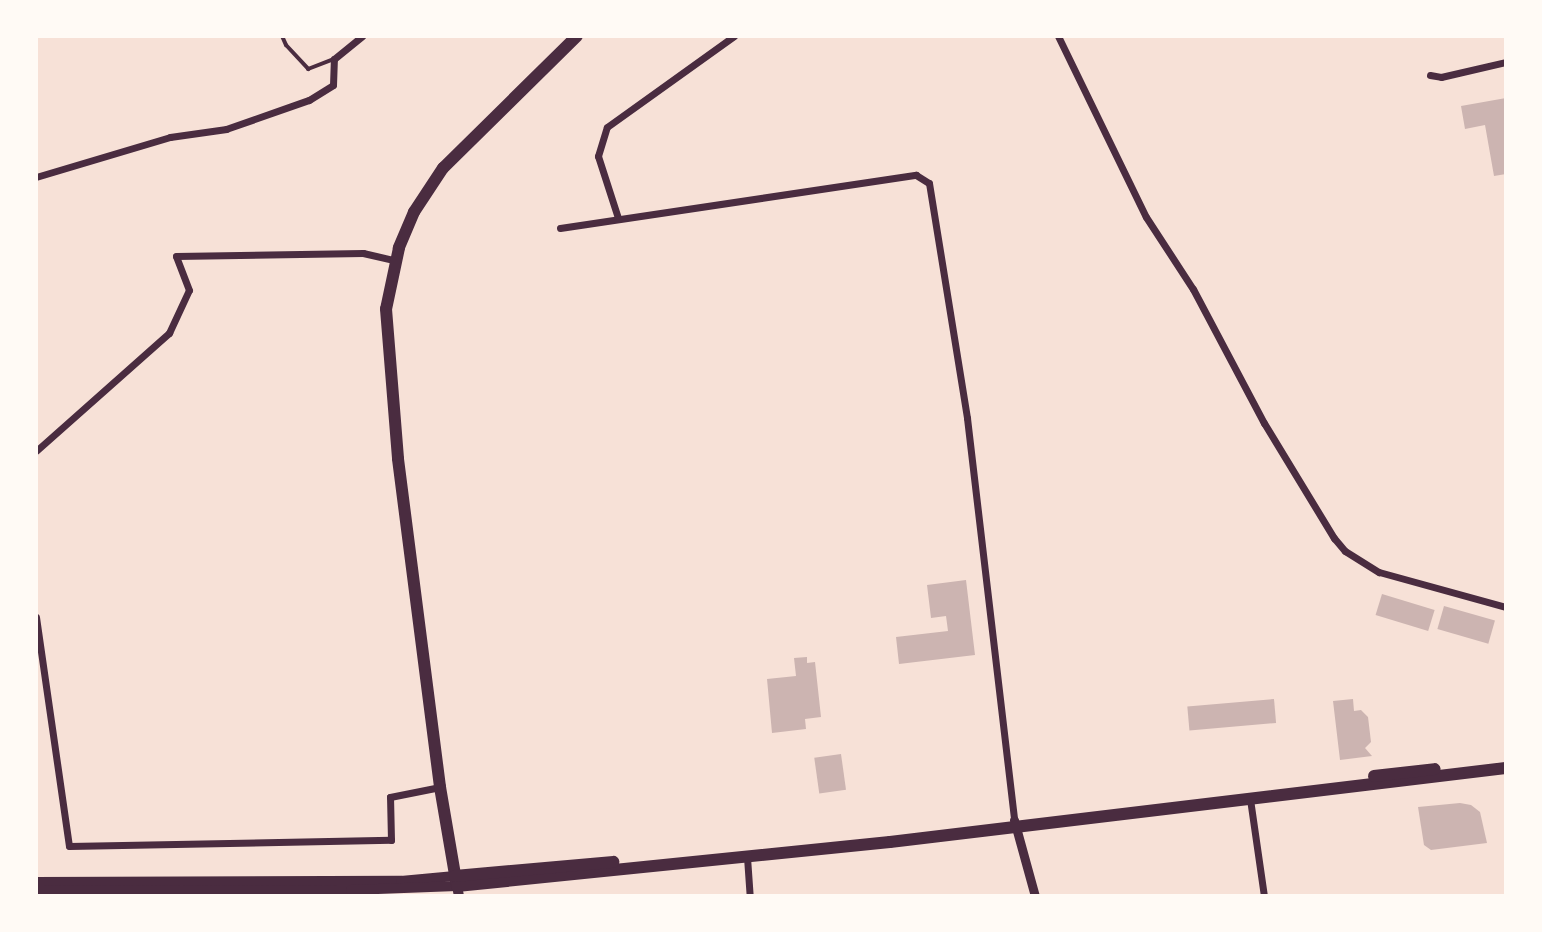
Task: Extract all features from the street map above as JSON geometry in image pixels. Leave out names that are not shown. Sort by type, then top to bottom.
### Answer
[{"type":"highway","points":[[457,886],[440,787],[386,341],[386,309],[397,261],[414,212],[443,168],[577,36]]},
{"type":"highway","points":[[457,886],[747,857],[1506,761]]},
{"type":"highway","points":[[457,886],[756,849],[1250,799],[1506,768]]},
{"type":"main road","points":[[36,882],[401,881],[457,886]]},
{"type":"main road","points":[[36,891],[351,890],[457,886]]},
{"type":"street","points":[[36,177],[170,137],[226,129],[309,100],[333,85],[334,59],[362,36]]},
{"type":"street","points":[[618,218],[598,156],[607,127],[734,36]]},
{"type":"street","points":[[1058,36],[1127,183],[1193,289],[1274,441],[1334,538],[1352,556],[1379,572],[1506,607]]},
{"type":"street","points":[[1430,75],[1441,77],[1506,62]]},
{"type":"street","points":[[560,228],[916,175],[924,179],[932,190],[954,356],[967,418],[1014,824],[1035,896]]},
{"type":"street","points":[[36,451],[169,333],[189,290],[176,256],[363,253],[397,261]]},
{"type":"street","points":[[36,617],[69,846],[391,840],[390,797],[440,787]]},
{"type":"street","points":[[1250,799],[1264,896]]},
{"type":"street","points":[[747,857],[750,896]]},
{"type":"lane","points":[[282,36],[286,45],[308,69],[334,59]]},
{"type":"building","points":[[1506,98],[1506,174],[1494,176],[1485,125],[1465,129],[1461,106]]},
{"type":"building","points":[[966,580],[975,655],[899,664],[896,637],[948,631],[946,616],[931,618],[927,585]]},
{"type":"building","points":[[1382,594],[1435,610],[1428,631],[1376,615]]},
{"type":"building","points":[[1444,606],[1495,621],[1488,644],[1437,629]]},
{"type":"building","points":[[807,657],[807,663],[815,662],[821,717],[805,719],[806,729],[772,733],[767,679],[796,676],[794,658]]},
{"type":"building","points":[[1274,699],[1276,723],[1189,730],[1187,707]]},
{"type":"building","points":[[1353,699],[1354,711],[1361,710],[1368,717],[1371,742],[1365,748],[1372,756],[1340,760],[1333,701]]},
{"type":"building","points":[[841,754],[846,790],[819,793],[814,758]]},
{"type":"building","points":[[1460,803],[1471,805],[1480,812],[1487,843],[1431,850],[1424,845],[1418,807]]}]
